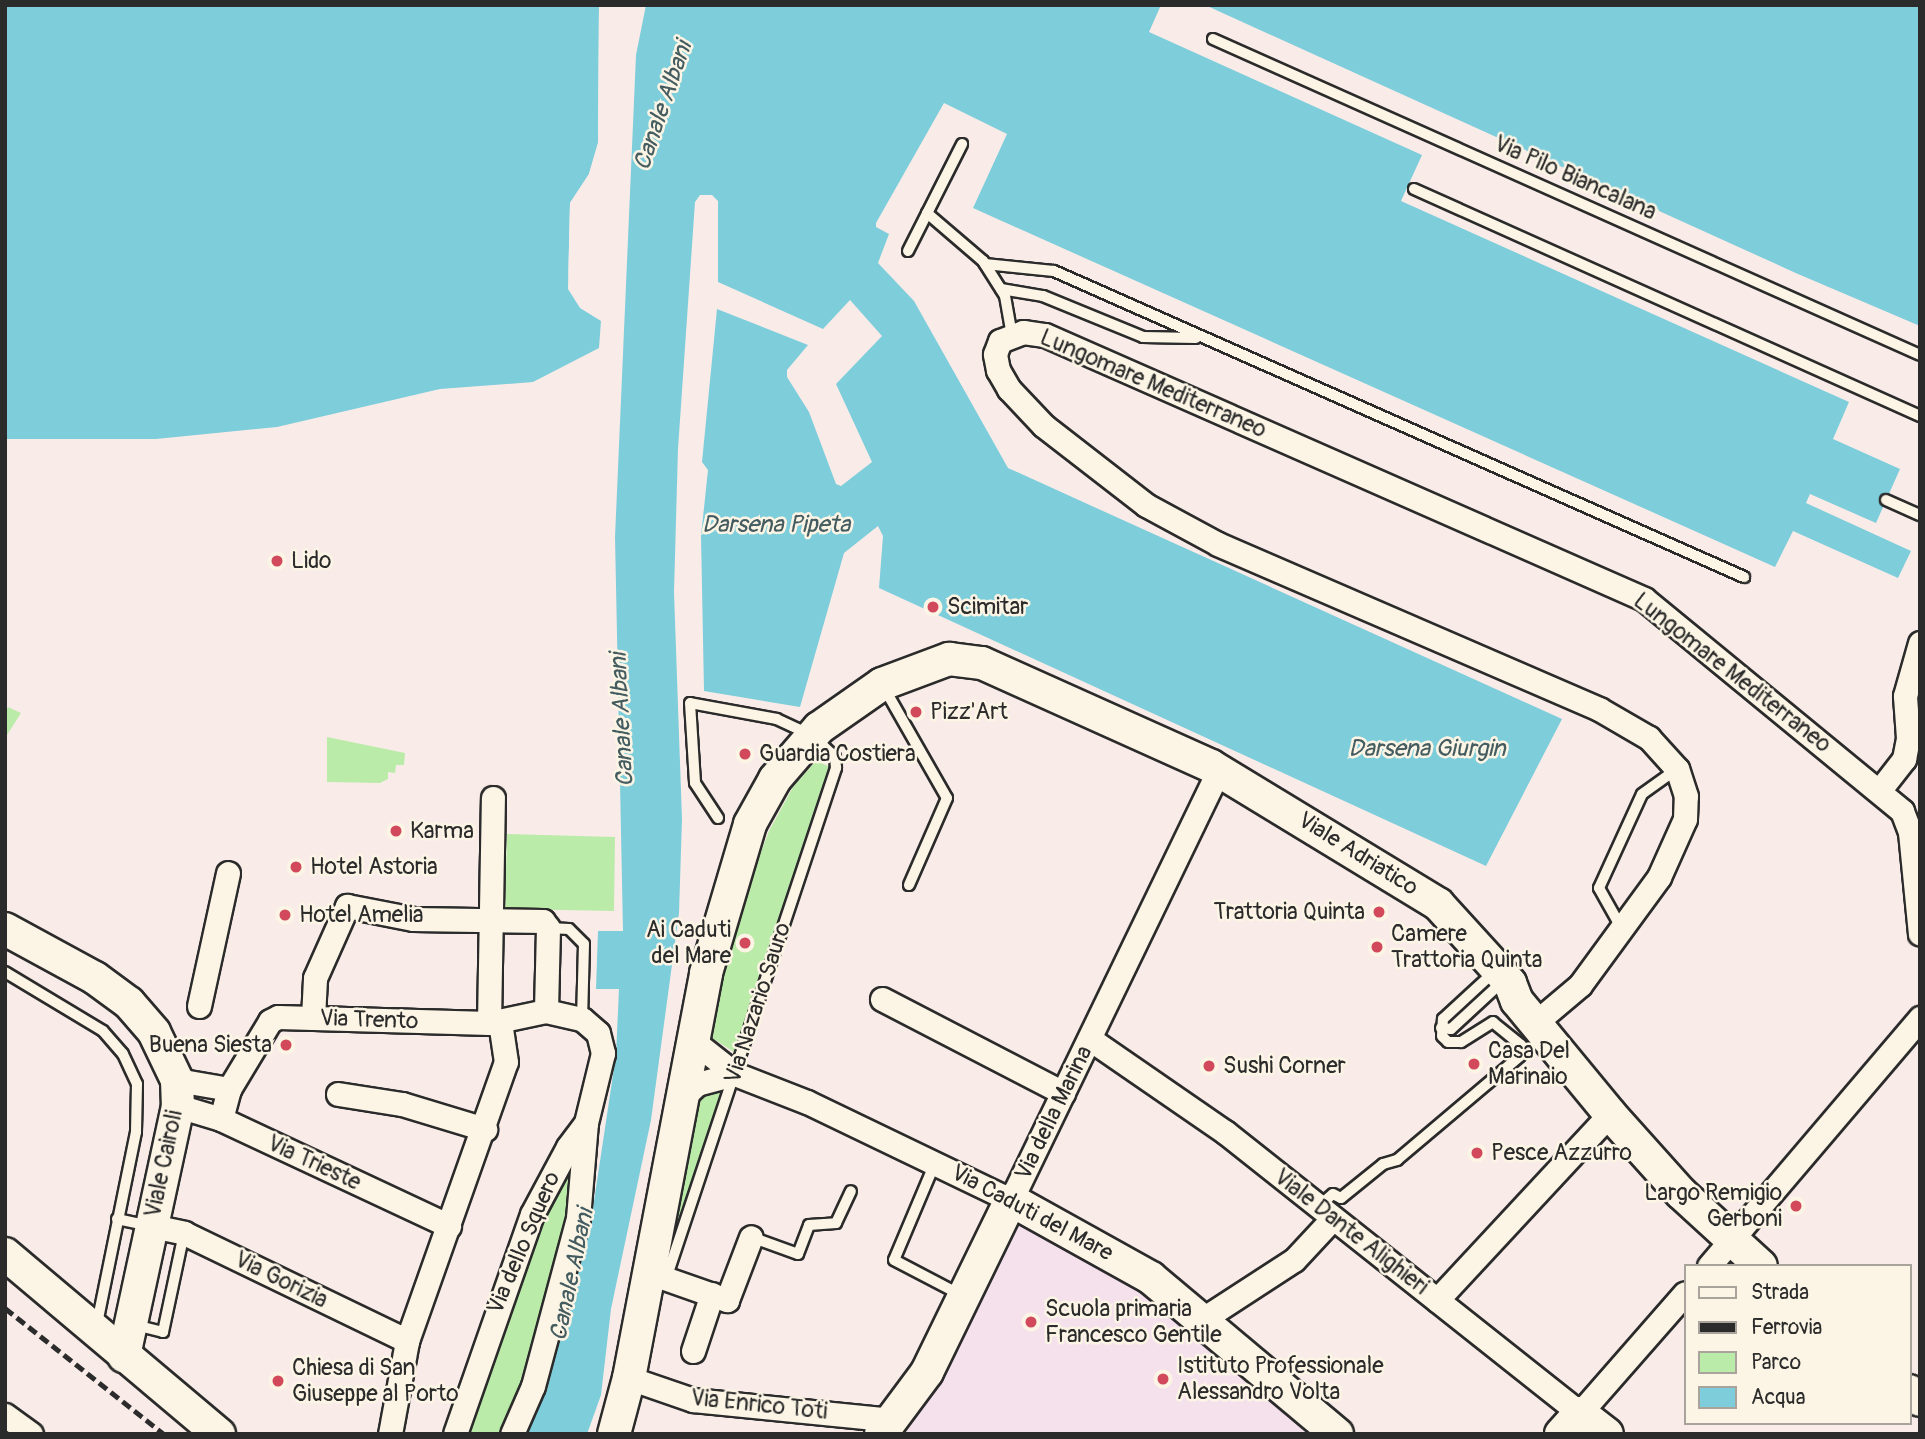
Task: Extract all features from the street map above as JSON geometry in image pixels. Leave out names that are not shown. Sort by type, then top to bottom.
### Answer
[{"type":"street","name":"Lungomare Mediterraneo","points":[[1514,993],[1580,985],[1623,931],[1659,877],[1685,819],[1686,796],[1677,769],[1649,738],[1599,709],[1218,544],[1146,505],[1043,425],[1009,388],[998,370],[995,354],[1000,341],[1012,334],[1045,335],[1622,587],[1644,599],[1902,811],[1910,832],[1920,934]]},
{"type":"street","points":[[1879,791],[1904,759],[1908,738],[1905,696],[1920,643]]},
{"type":"street","name":"Via Nazario Sauro","points":[[614,1434],[657,1275],[692,1040],[724,901],[750,824],[775,779],[811,735],[847,704],[882,684],[949,659]]},
{"type":"street","name":"Viale Adriatico","points":[[949,659],[982,663],[1230,776],[1438,904],[1514,993],[1610,1114],[1681,1193],[1759,1264]]},
{"type":"street","name":"Via della Marina","points":[[887,1427],[926,1372],[965,1297],[1213,783]]},
{"type":"street","points":[[390,1434],[407,1341],[485,1129],[506,1062],[495,1023],[491,919],[493,798]]},
{"type":"street","points":[[199,1006],[228,873]]},
{"type":"street","points":[[313,1018],[315,978],[347,906],[413,919],[538,920],[548,928],[546,1011],[582,1019]]},
{"type":"street","name":"Viale Cairoli","points":[[5,929],[95,978],[129,1003],[154,1032],[177,1093],[124,1356]]},
{"type":"street","points":[[882,999],[1063,1093]]},
{"type":"street","name":"Via Trento","points":[[221,1119],[229,1089],[270,1021],[313,1018],[495,1023],[546,1011]]},
{"type":"street","points":[[1711,1264],[1920,1017]]},
{"type":"street","name":"Via dello Squero","points":[[455,1434],[531,1214],[568,1147],[586,1123],[603,1053],[598,1033],[582,1019]]},
{"type":"street","name":"Viale Dante Alighieri","points":[[1090,1039],[1225,1132],[1437,1300],[1570,1423],[1607,1434]]},
{"type":"street","name":"Via Caduti del Mare","points":[[692,1040],[735,1074],[807,1102],[935,1163],[1011,1200],[1116,1257],[1203,1319],[1337,1434]]},
{"type":"street","points":[[682,1098],[696,1084],[735,1074]]},
{"type":"street","points":[[177,1093],[229,1089]]},
{"type":"street","name":"Via Trieste","points":[[177,1093],[221,1119],[449,1226]]},
{"type":"street","points":[[338,1094],[402,1104],[485,1129]]},
{"type":"street","points":[[1437,1300],[1610,1114]]},
{"type":"street","points":[[512,1434],[533,1386],[578,1218],[586,1123]]},
{"type":"street","points":[[1203,1319],[1294,1260],[1326,1212]]},
{"type":"street","name":"Via Gorizia","points":[[152,1226],[184,1233],[407,1341]]},
{"type":"street","points":[[657,1275],[727,1300],[751,1237]]},
{"type":"street","points":[[5,1254],[219,1434]]},
{"type":"street","points":[[693,1351],[712,1294]]},
{"type":"street","points":[[1570,1423],[1684,1294]]},
{"type":"street","name":"Via Enrico Toti","points":[[629,1378],[692,1400],[887,1427]]},
{"type":"street","points":[[5,1415],[31,1434]]},
{"type":"lane","name":"Via Pilo Biancalana","points":[[1213,39],[1920,355]]},
{"type":"lane","points":[[908,251],[962,144]]},
{"type":"lane","points":[[1414,189],[1920,416]]},
{"type":"lane","points":[[927,213],[985,264],[1001,289],[1012,334]]},
{"type":"lane","points":[[985,264],[1054,271],[1744,578]]},
{"type":"lane","points":[[1001,289],[1043,296],[1143,337],[1203,338]]},
{"type":"lane","points":[[1886,500],[1920,515]]},
{"type":"lane","points":[[882,684],[947,798],[909,885]]},
{"type":"lane","points":[[718,818],[695,783],[690,703],[777,719],[811,735]]},
{"type":"lane","name":"Via Nazario Sauro","points":[[657,1275],[735,1074],[836,768],[835,757],[811,735]]},
{"type":"lane","points":[[1623,931],[1598,888],[1642,794],[1677,769]]},
{"type":"lane","points":[[548,928],[569,929],[584,944],[582,1019]]},
{"type":"lane","points":[[5,972],[103,1031],[133,1072],[139,1102],[136,1132],[96,1330]]},
{"type":"lane","points":[[1326,1212],[1333,1194],[1341,1198],[1383,1164],[1397,1160],[1522,1050],[1501,1025],[1493,1022],[1454,1043],[1442,1036],[1441,1028],[1451,1029],[1514,993]]},
{"type":"lane","points":[[935,1163],[894,1260],[965,1297]]},
{"type":"lane","points":[[751,1237],[798,1254],[809,1225],[836,1223],[851,1191]]},
{"type":"lane","points":[[117,1219],[152,1226]]},
{"type":"lane","points":[[130,1324],[163,1332],[184,1233]]},
{"type":"shaded area","points":[[1019,1217],[1121,1268],[1322,1434],[910,1434],[906,1430],[941,1377]]},
{"type":"green space","points":[[8,707],[21,713],[7,735],[5,713]]},
{"type":"green space","points":[[327,737],[405,753],[404,765],[396,765],[395,773],[388,772],[388,779],[380,783],[327,782]]},
{"type":"green space","points":[[816,761],[833,768],[734,1052],[709,1036],[743,900],[769,831],[793,787]]},
{"type":"green space","points":[[507,834],[615,837],[614,911],[505,909]]},
{"type":"green space","points":[[723,1087],[665,1263],[690,1110],[702,1094]]},
{"type":"green space","points":[[568,1169],[577,1173],[525,1389],[505,1434],[466,1434],[536,1234]]},
{"type":"water","points":[[5,5],[599,5],[598,143],[589,174],[570,203],[568,289],[580,308],[601,321],[599,348],[533,382],[440,389],[277,427],[156,439],[5,439]]},
{"type":"water","points":[[646,5],[1161,5],[1149,32],[1422,155],[1401,201],[1849,402],[1833,439],[1900,469],[1876,523],[1810,494],[1806,503],[1911,551],[1898,578],[1793,531],[1775,567],[973,208],[1007,134],[944,103],[876,223],[876,227],[889,234],[878,263],[914,301],[1008,468],[1562,719],[1486,866],[879,588],[883,536],[878,526],[844,553],[800,707],[704,691],[701,536],[708,470],[702,462],[717,309],[808,345],[787,370],[787,377],[809,412],[836,484],[841,486],[872,462],[836,384],[882,336],[850,300],[823,329],[718,282],[718,201],[712,195],[700,195],[695,202],[678,449],[674,592],[682,819],[679,913],[651,1120],[611,1309],[601,1395],[587,1434],[527,1434],[544,1395],[591,1221],[616,1055],[619,989],[596,989],[598,931],[623,931],[615,537],[636,55]]},
{"type":"water","points":[[1205,5],[1920,5],[1920,326],[1798,274]]},
{"type":"pier","points":[[599,5],[602,143],[592,176],[572,208],[568,289],[570,203],[589,174],[598,143]]},
{"type":"railway","points":[[5,1308],[164,1434]]},
{"type":"place","name":"Lido","points":[[277,561]]},
{"type":"place","name":"Scimitar","points":[[933,607]]},
{"type":"place","name":"Pizz'Art","points":[[916,712]]},
{"type":"place","name":"Guardia Costiera","points":[[745,754]]},
{"type":"place","name":"Karma","points":[[396,831]]},
{"type":"place","name":"Hotel Astoria","points":[[296,867]]},
{"type":"place","name":"Trattoria Quinta","points":[[1379,912]]},
{"type":"place","name":"Hotel Amelia","points":[[285,915]]},
{"type":"place","name":"Ai Caduti del Mare","points":[[745,943]]},
{"type":"place","name":"Camere Trattoria Quinta","points":[[1377,947]]},
{"type":"place","name":"Buena Siesta","points":[[286,1045]]},
{"type":"place","name":"Casa Del Marinaio","points":[[1474,1064]]},
{"type":"place","name":"Sushi Corner","points":[[1209,1066]]},
{"type":"place","name":"Pesce Azzurro","points":[[1477,1153]]},
{"type":"place","name":"Largo Remigio Gerboni","points":[[1796,1206]]},
{"type":"place","name":"Scuola primaria Francesco Gentile","points":[[1031,1322]]},
{"type":"place","name":"Istituto Professionale Alessandro Volta","points":[[1163,1379]]},
{"type":"place","name":"Chiesa di San Giuseppe al Porto","points":[[278,1381]]},
{"type":"water label","name":"Canale Albani","points":[[663,106]]},
{"type":"water label","name":"Darsena Pipeta","points":[[776,525]]},
{"type":"water label","name":"Canale Albani","points":[[622,720]]},
{"type":"water label","name":"Darsena Giurgin","points":[[1427,749]]},
{"type":"water label","name":"Canale Albani","points":[[572,1275]]}]
